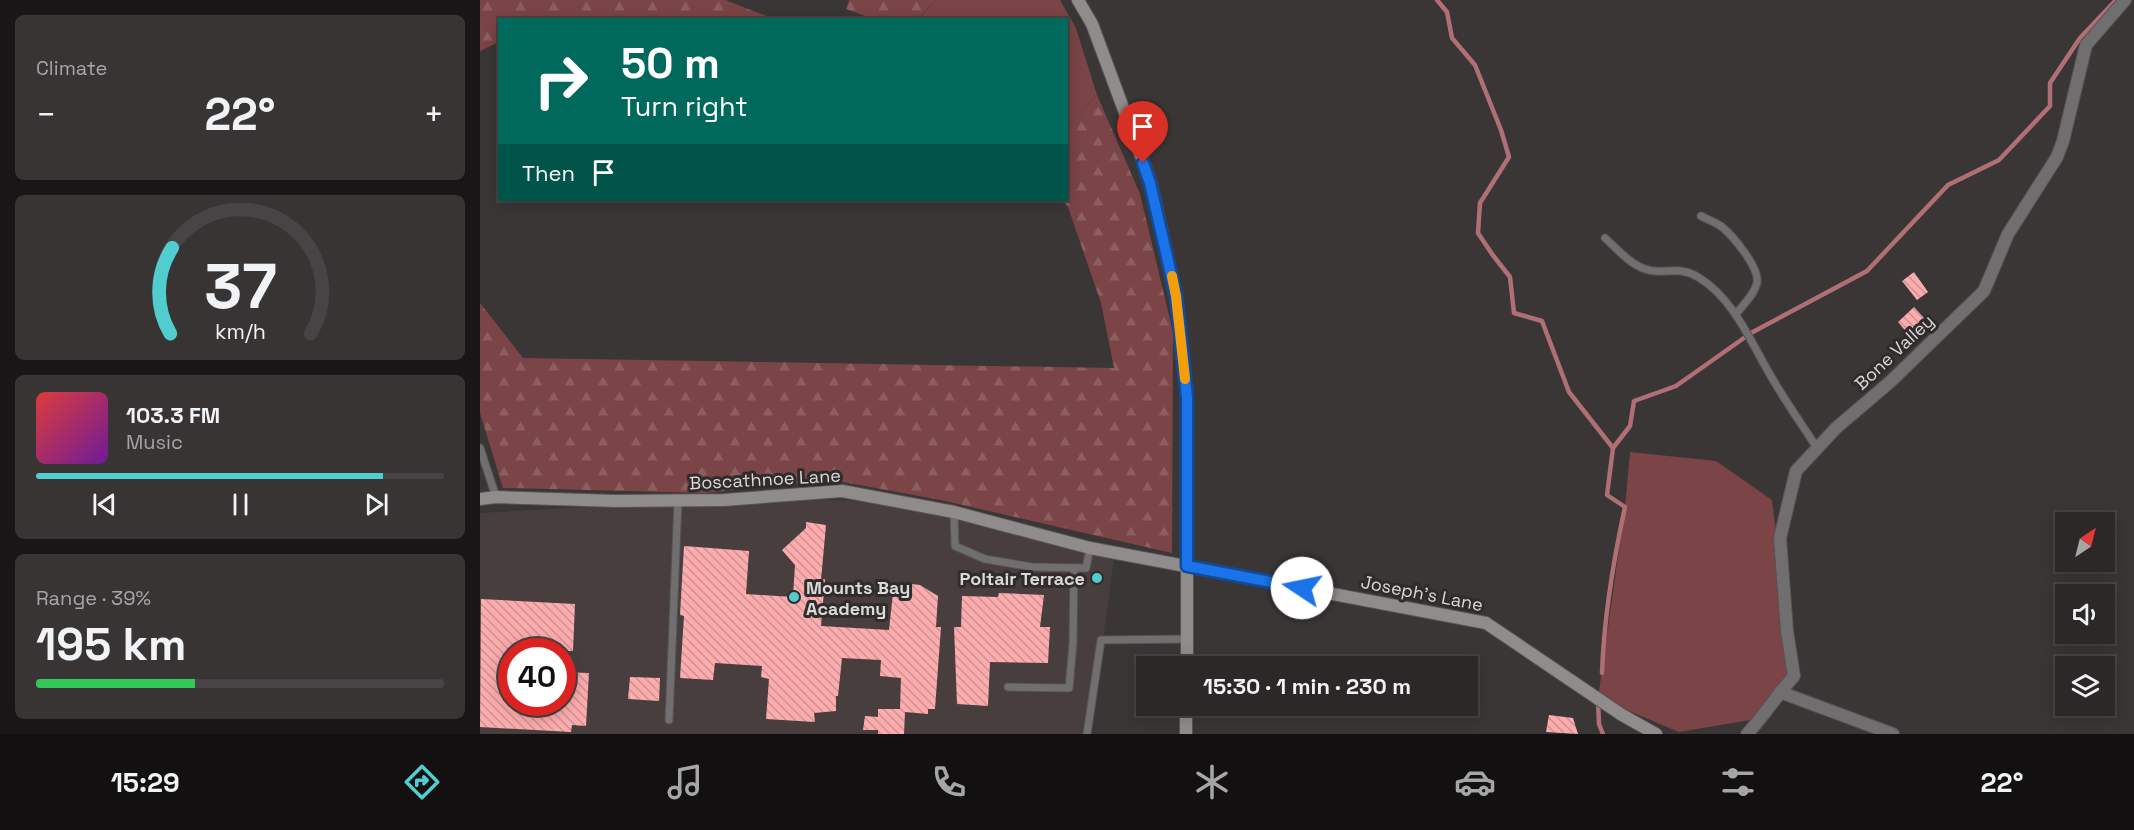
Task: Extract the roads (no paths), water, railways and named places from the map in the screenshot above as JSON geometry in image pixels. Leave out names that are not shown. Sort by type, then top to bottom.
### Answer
[{"type":"street","points":[[1078,0],[1092,24],[1150,183],[1176,296],[1187,398],[1187,656]]},
{"type":"street","name":"Bone Valley","points":[[1747,734],[1794,676],[1787,631],[1780,538],[1796,471],[1836,428],[1890,382],[1984,291],[2008,234],[2057,157],[2086,45],[2125,0]]},
{"type":"street","name":"Boscathnoe Lane","points":[[480,499],[496,497],[616,501],[724,500],[842,491],[954,512],[1090,548],[1187,566]]},
{"type":"street","name":"Joseph's Lane","points":[[1187,566],[1486,623],[1622,715],[1656,734]]},
{"type":"street","points":[[1780,692],[1893,734]]},
{"type":"street","points":[[1186,716],[1186,734]]},
{"type":"lane","points":[[1701,216],[1730,235],[1757,275],[1755,290],[1736,314]]},
{"type":"lane","points":[[1605,238],[1646,270],[1686,271],[1724,299],[1736,314],[1775,382],[1817,448]]},
{"type":"lane","points":[[480,448],[496,497]]},
{"type":"lane","points":[[669,720],[678,501]]},
{"type":"lane","points":[[954,512],[956,546],[985,559],[1032,567],[1086,568],[1090,548]]},
{"type":"lane","points":[[1008,687],[1069,688],[1074,643],[1074,568]]},
{"type":"lane","points":[[1087,734],[1101,640],[1187,639]]},
{"type":"waterway","points":[[1437,0],[1447,12],[1452,38],[1475,65],[1501,130],[1509,157],[1480,203],[1478,233],[1510,277],[1514,313],[1542,321],[1569,392],[1613,448],[1607,495],[1625,507],[1610,590],[1602,673]]},
{"type":"waterway","points":[[1613,448],[1630,426],[1634,401],[1676,386],[1751,333],[1867,271],[1948,185],[1999,160],[2050,106],[2050,83],[2080,38],[2116,0]]},
{"type":"waterway","points":[[1598,701],[1599,724],[1603,734]]},
{"type":"place","name":"Poltair Terrace","points":[[1097,578]]},
{"type":"place","name":"Mounts Bay Academy","points":[[794,597]]}]
